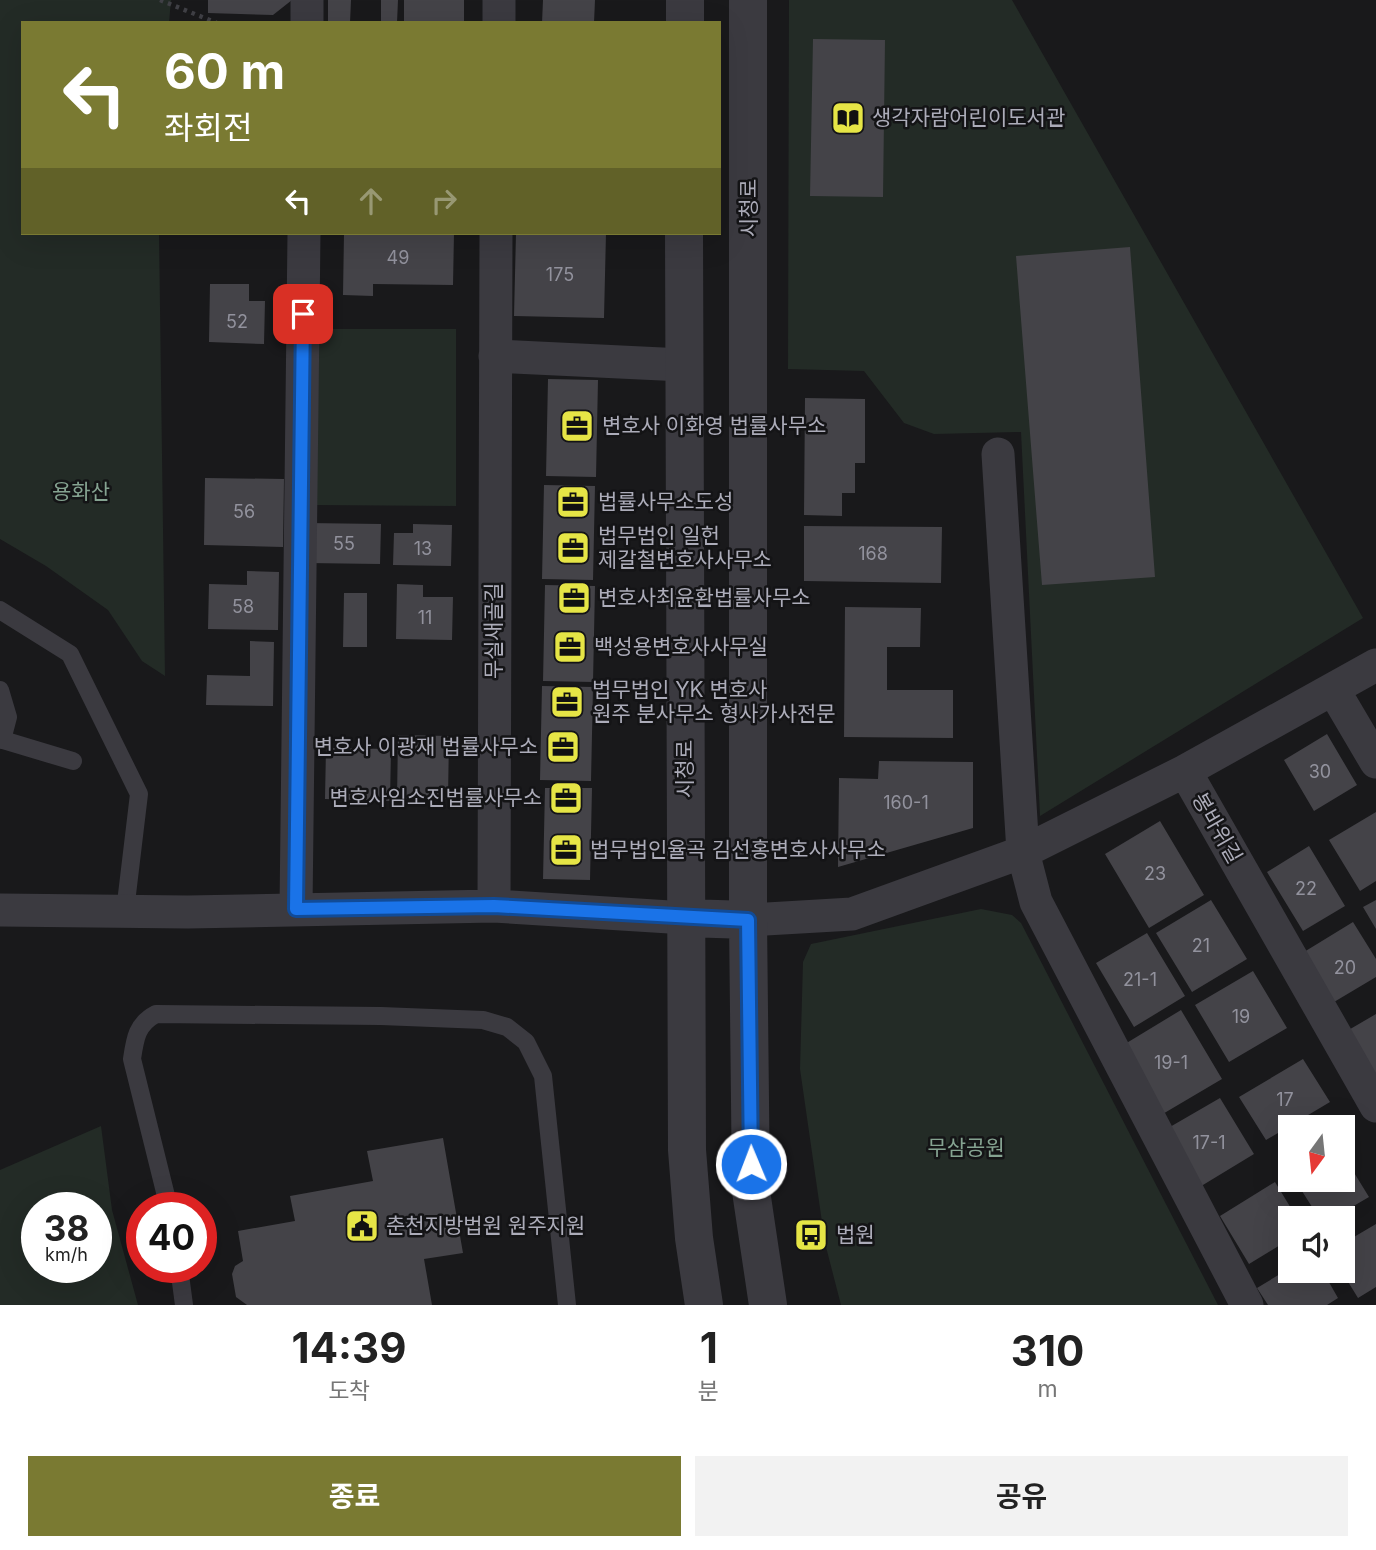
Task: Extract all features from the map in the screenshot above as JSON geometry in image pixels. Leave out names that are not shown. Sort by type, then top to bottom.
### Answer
[{"type":"street","points":[[307,0],[307,21]]},
{"type":"street","points":[[499,0],[499,21]]},
{"type":"street","points":[[685,0],[685,21]]},
{"type":"street","name":"시청로","points":[[748,0],[748,920],[751,1191],[768,1305]]},
{"type":"street","points":[[296,909],[304,235]]},
{"type":"street","name":"무실새골길","points":[[494,906],[496,235]]},
{"type":"street","name":"시청로","points":[[684,235],[687,1150],[694,1238],[704,1305]]},
{"type":"street","points":[[495,356],[683,365]]},
{"type":"street","points":[[998,454],[1023,852],[1036,902],[1247,1305]]},
{"type":"street","name":"봉바위길","points":[[1376,665],[1185,771],[1376,1106]]},
{"type":"street","points":[[1333,689],[1376,762]]},
{"type":"street","points":[[0,910],[494,906],[748,920],[852,914],[1023,852],[1185,771]]},
{"type":"lane","points":[[0,610],[70,654],[139,794],[125,911]]},
{"type":"lane","points":[[0,690],[8,717],[1,740],[73,761]]},
{"type":"lane","points":[[165,1192],[132,1059],[135,1037],[143,1021],[156,1014],[382,1016],[483,1020],[507,1027],[526,1042],[543,1076],[567,1305]]},
{"type":"lane","points":[[182,1283],[184,1305]]},
{"type":"path","points":[[160,0],[212,21]]},
{"type":"green space","name":"용화산","points":[[0,0],[171,0],[169,21],[21,21],[21,235],[159,235],[165,676],[142,661],[108,610],[46,566],[0,539]]},
{"type":"green space","points":[[789,0],[1012,0],[1363,618],[1040,816],[1021,432],[934,434],[904,423],[864,371],[788,369]]},
{"type":"green space","points":[[314,329],[456,329],[456,506],[314,505]]},
{"type":"green space","name":"무삼공원","points":[[981,909],[1012,915],[1021,923],[1218,1305],[841,1305],[825,1243],[800,1069],[803,962],[811,944]]},
{"type":"green space","points":[[101,1126],[110,1192],[21,1192],[21,1283],[112,1283],[112,1210],[126,1261],[126,1283],[132,1283],[138,1305],[0,1305],[0,1170]]},
{"type":"building","points":[[208,0],[292,0],[273,15],[208,13]]},
{"type":"building","points":[[328,0],[351,0],[350,21],[328,21]]},
{"type":"building","points":[[381,0],[398,0],[397,21],[381,21]]},
{"type":"building","points":[[404,0],[464,0],[464,21],[404,21]]},
{"type":"building","points":[[543,0],[595,0],[594,21],[542,21]]},
{"type":"building","name":"생각자람어린이도서관","points":[[813,39],[885,40],[883,197],[810,196]]},
{"type":"building","points":[[344,235],[454,235],[453,285],[373,284],[373,296],[343,295]]},
{"type":"building","points":[[516,235],[606,235],[604,318],[514,316]]},
{"type":"building","points":[[1130,247],[1155,577],[1042,585],[1016,256]]},
{"type":"building","points":[[210,284],[249,284],[249,301],[265,301],[264,344],[209,342]]},
{"type":"building","points":[[548,379],[598,380],[596,477],[546,476]]},
{"type":"building","points":[[805,398],[865,399],[865,463],[855,463],[855,493],[842,493],[842,516],[804,515]]},
{"type":"building","points":[[205,478],[284,479],[283,547],[204,545]]},
{"type":"building","points":[[544,485],[595,486],[593,580],[542,579]]},
{"type":"building","points":[[307,523],[381,524],[380,564],[307,563]]},
{"type":"building","points":[[413,524],[452,525],[451,566],[393,565],[394,533],[413,533]]},
{"type":"building","points":[[804,526],[942,527],[941,583],[804,581]]},
{"type":"building","points":[[247,571],[279,572],[278,630],[208,629],[209,584],[247,585]]},
{"type":"building","points":[[397,584],[423,585],[423,597],[453,597],[452,640],[396,639]]},
{"type":"building","points":[[545,585],[595,586],[593,682],[543,681]]},
{"type":"building","points":[[344,593],[367,593],[367,647],[343,647]]},
{"type":"building","points":[[845,607],[921,608],[920,647],[887,647],[887,690],[953,690],[953,738],[844,737]]},
{"type":"building","points":[[250,641],[274,642],[273,706],[206,705],[207,675],[250,676]]},
{"type":"building","points":[[542,686],[593,687],[591,781],[540,780]]},
{"type":"building","points":[[1327,734],[1357,785],[1314,811],[1284,760]]},
{"type":"building","points":[[398,735],[449,736],[448,799],[397,799]]},
{"type":"building","points":[[326,748],[391,749],[390,801],[325,799]]},
{"type":"building","points":[[879,761],[973,762],[973,828],[838,867],[839,778],[878,779]]},
{"type":"building","points":[[545,788],[592,788],[590,880],[543,879]]},
{"type":"building","points":[[1376,812],[1376,881],[1360,891],[1329,840]]},
{"type":"building","points":[[1160,821],[1204,895],[1149,928],[1105,854]]},
{"type":"building","points":[[1309,846],[1345,906],[1303,931],[1267,872]]},
{"type":"building","points":[[1211,900],[1247,959],[1192,992],[1156,933]]},
{"type":"building","points":[[1376,900],[1376,929],[1363,907]]},
{"type":"building","points":[[1353,922],[1376,959],[1376,977],[1334,1002],[1304,952]]},
{"type":"building","points":[[1147,933],[1185,996],[1134,1027],[1096,963]]},
{"type":"building","points":[[1253,971],[1287,1028],[1229,1062],[1195,1005]]},
{"type":"building","points":[[1181,1010],[1222,1079],[1161,1115],[1120,1047]]},
{"type":"building","points":[[1376,1014],[1376,1091],[1340,1035]]},
{"type":"building","points":[[1303,1059],[1330,1102],[1308,1115],[1278,1115],[1278,1133],[1266,1140],[1239,1097]]},
{"type":"building","points":[[1220,1098],[1254,1154],[1198,1188],[1163,1131]]},
{"type":"building","name":"춘천지방법원 원주지원","points":[[443,1138],[463,1253],[424,1259],[432,1305],[247,1305],[236,1297],[232,1274],[235,1266],[243,1261],[238,1231],[295,1221],[290,1196],[373,1181],[367,1151]]},
{"type":"building","points":[[1355,1174],[1369,1197],[1354,1206],[1311,1206],[1303,1192],[1355,1192]]},
{"type":"building","points":[[1275,1182],[1278,1192],[1281,1192],[1290,1206],[1278,1206],[1278,1246],[1249,1264],[1220,1216]]},
{"type":"building","points":[[1376,1224],[1376,1287],[1358,1298],[1349,1283],[1355,1283],[1355,1236]]},
{"type":"building","points":[[1278,1275],[1278,1283],[1329,1283],[1338,1298],[1327,1305],[1268,1305],[1257,1288]]},
{"type":"place","name":"생각자람어린이도서관","points":[[848,118]]},
{"type":"place","name":"변호사 이화영 법률사무소","points":[[577,426]]},
{"type":"place","name":"법률사무소도성","points":[[573,502]]},
{"type":"place","name":"법무법인 일헌 제갈철변호사사무소","points":[[573,548]]},
{"type":"place","name":"변호사최윤환법률사무소","points":[[574,598]]},
{"type":"place","name":"백성용변호사사무실","points":[[570,647]]},
{"type":"place","name":"법무법인 YK 변호사 원주 분사무소 형사가사전문","points":[[567,702]]},
{"type":"place","name":"변호사 이광재 법률사무소","points":[[563,747]]},
{"type":"place","name":"변호사임소진법률사무소","points":[[566,798]]},
{"type":"place","name":"법무법인율곡 김선홍변호사사무소","points":[[566,850]]},
{"type":"place","name":"춘천지방법원 원주지원","points":[[362,1226]]},
{"type":"place","name":"법원","points":[[811,1235]]},
{"type":"route","points":[[303,314],[296,909],[494,906],[748,920],[751,1164]]}]
